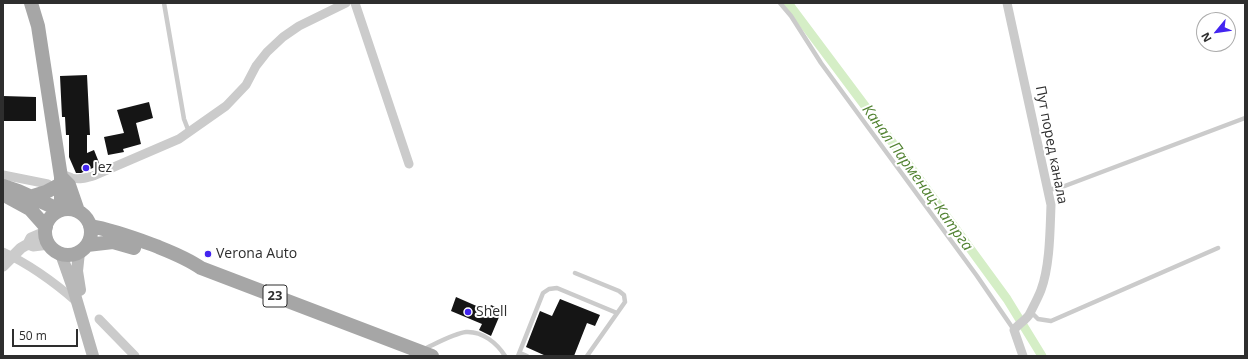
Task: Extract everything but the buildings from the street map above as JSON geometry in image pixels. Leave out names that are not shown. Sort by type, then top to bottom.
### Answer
[{"type":"main road","points":[[31,3],[39,32],[61,210]]},
{"type":"main road","points":[[30,197],[46,192],[58,180]]},
{"type":"main road","points":[[58,180],[69,185],[78,211]]},
{"type":"main road","points":[[3,186],[61,210]]},
{"type":"main road","points":[[3,195],[27,207],[35,214],[47,234],[54,250],[61,254],[100,356]]},
{"type":"main road","points":[[47,234],[52,216],[61,210],[69,209],[78,211],[85,216],[90,226],[91,237],[83,249],[77,264],[80,301],[93,356]]},
{"type":"main road","name":"23","points":[[90,226],[121,234],[166,250],[192,261],[201,268]]},
{"type":"main road","name":"23","points":[[61,254],[72,255],[83,249],[116,242],[191,267],[201,268],[426,354]]},
{"type":"street","points":[[3,175],[58,180],[64,175],[71,178],[82,179],[93,176],[179,139],[226,106],[246,85],[256,66],[267,52],[283,37],[299,26],[346,3]]},
{"type":"street","points":[[355,3],[410,164]]},
{"type":"street","name":"Пут поред канала","points":[[1007,3],[1051,205],[1047,262],[1041,289],[1029,314],[1016,328]]},
{"type":"street","points":[[3,266],[8,254],[28,244],[32,238],[47,234]]},
{"type":"street","points":[[8,254],[36,269],[80,301]]},
{"type":"street","points":[[99,318],[135,356]]},
{"type":"street","points":[[1016,328],[1024,356]]},
{"type":"lane","points":[[164,3],[184,119],[189,132]]},
{"type":"lane","points":[[780,3],[791,16],[821,63],[976,276],[1016,328]]},
{"type":"lane","points":[[1048,190],[1062,187],[1245,118]]},
{"type":"lane","points":[[1029,314],[1038,320],[1051,322],[1218,248]]},
{"type":"lane","points":[[575,273],[620,290],[624,302],[587,356]]},
{"type":"lane","points":[[528,356],[519,354],[543,293],[549,290],[557,288],[617,313]]},
{"type":"lane","points":[[426,354],[465,332],[477,333],[487,338],[499,347],[505,356]]},
{"type":"waterway","name":"Канал Парменац-Катрга","points":[[788,3],[1007,299],[1042,356]]},
{"type":"place","name":"Jez","points":[[86,168]]},
{"type":"place","name":"Verona Auto","points":[[208,254]]},
{"type":"place","name":"Shell","points":[[468,312]]}]
